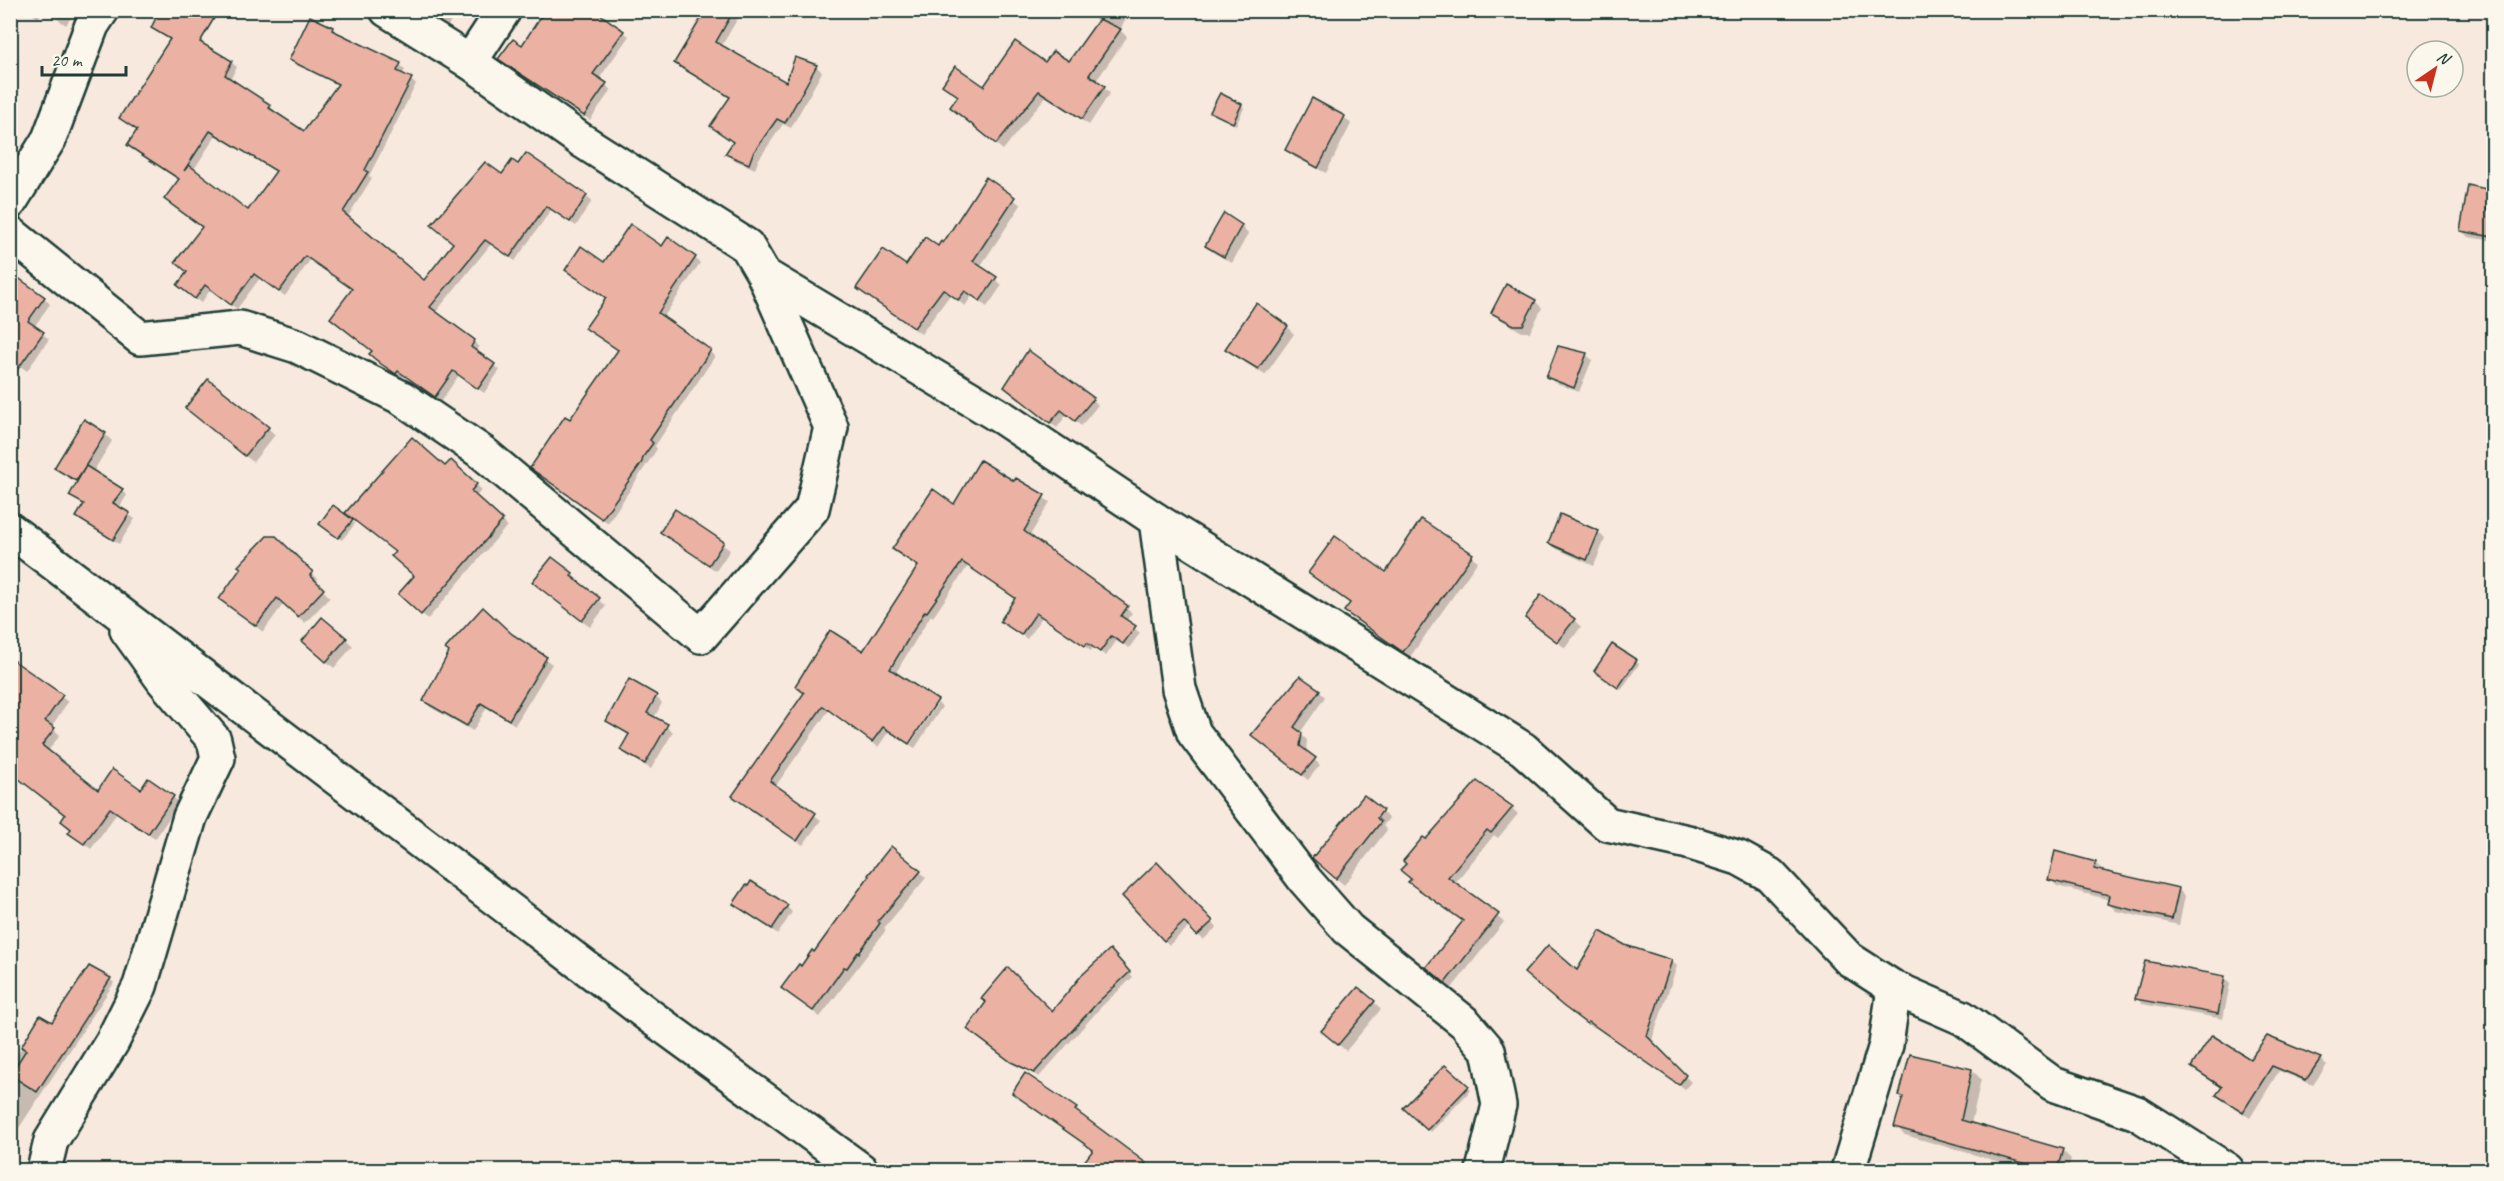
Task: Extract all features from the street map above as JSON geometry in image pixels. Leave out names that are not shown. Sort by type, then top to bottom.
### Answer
[{"type":"street","points":[[10,202],[48,139],[92,26],[102,10]]},
{"type":"street","points":[[10,233],[140,338],[240,328],[297,346],[402,398],[483,453],[701,636],[812,509],[831,427],[764,275],[747,246],[581,140],[470,62],[387,10]]},
{"type":"street","points":[[470,62],[504,10]]},
{"type":"street","points":[[764,275],[1003,418],[1156,520],[1523,749],[1606,824],[1688,842],[1739,858],[1770,875],[1849,958],[1894,988],[1963,1018],[2053,1084],[2137,1113],[2227,1170]]},
{"type":"street","points":[[1156,520],[1179,689],[1194,733],[1305,880],[1348,929],[1466,1023],[1488,1050],[1499,1105],[1483,1170]]},
{"type":"street","points":[[10,530],[651,1017],[861,1170]]},
{"type":"street","points":[[44,1170],[51,1141],[112,1042],[140,986],[190,817],[218,758],[214,740],[164,680],[104,600]]},
{"type":"street","points":[[1848,1170],[1886,1045],[1894,988]]},
{"type":"building","points":[[160,10],[219,10],[200,42],[232,61],[225,75],[271,105],[269,108],[304,131],[338,84],[289,60],[310,16],[333,27],[332,30],[401,63],[397,71],[412,78],[365,170],[368,172],[343,212],[424,280],[453,243],[431,225],[485,162],[502,174],[512,160],[518,164],[526,153],[587,195],[570,222],[546,206],[510,257],[485,240],[430,307],[475,340],[471,347],[495,364],[478,389],[453,371],[435,397],[398,371],[396,374],[381,364],[369,354],[372,351],[330,318],[352,289],[305,256],[279,292],[254,274],[231,305],[205,285],[195,299],[177,285],[187,272],[175,262],[202,227],[164,199],[179,179],[127,145],[137,130],[119,118],[170,39],[151,28]],"holes":[[[210,131],[276,171],[248,210],[189,165],[184,171]]]},
{"type":"building","points":[[545,10],[594,10],[624,31],[593,74],[607,83],[584,116],[498,59],[513,39],[522,45]]},
{"type":"building","points":[[706,10],[734,10],[716,42],[786,82],[795,57],[817,65],[785,123],[777,119],[753,153],[749,164],[725,154],[733,142],[710,126],[730,97],[674,63]]},
{"type":"building","points":[[1099,19],[1121,29],[1089,75],[1105,86],[1082,119],[1039,91],[996,144],[950,107],[958,96],[942,85],[955,66],[984,86],[1015,41],[1045,62],[1053,51],[1069,61]]},
{"type":"building","points":[[1220,93],[1242,104],[1233,123],[1210,112]]},
{"type":"building","points":[[1312,98],[1345,116],[1318,168],[1285,150]]},
{"type":"building","points":[[986,177],[1015,197],[973,261],[997,277],[980,301],[965,291],[958,300],[943,289],[914,328],[856,288],[883,249],[906,265],[925,237],[938,246],[941,241],[943,243]]},
{"type":"building","points":[[2468,185],[2491,190],[2487,211],[2493,212],[2493,237],[2460,231]]},
{"type":"building","points":[[1224,213],[1242,225],[1224,257],[1205,246]]},
{"type":"building","points":[[630,224],[662,246],[668,237],[696,257],[658,313],[711,350],[650,440],[653,443],[642,462],[602,519],[530,468],[565,416],[570,419],[618,350],[585,328],[606,298],[565,270],[581,246],[604,262]]},
{"type":"building","points":[[10,272],[45,297],[28,321],[44,332],[10,380]]},
{"type":"building","points":[[1506,284],[1536,300],[1523,325],[1514,325],[1491,313]]},
{"type":"building","points":[[1256,303],[1288,326],[1258,369],[1225,349]]},
{"type":"building","points":[[1558,346],[1587,353],[1574,388],[1546,377]]},
{"type":"building","points":[[1028,350],[1094,398],[1075,421],[1061,410],[1050,423],[1004,387]]},
{"type":"building","points":[[208,379],[269,427],[245,456],[185,408]]},
{"type":"building","points":[[84,419],[106,433],[76,481],[54,468]]},
{"type":"building","points":[[412,437],[445,466],[451,460],[477,484],[471,491],[503,520],[421,615],[398,594],[414,576],[391,556],[395,552],[345,513]]},
{"type":"building","points":[[980,460],[1014,481],[1016,478],[1045,495],[1024,531],[1128,606],[1121,616],[1136,626],[1123,644],[1111,636],[1100,652],[1087,643],[1085,646],[1036,613],[1021,635],[1000,621],[1015,598],[962,562],[927,612],[925,611],[890,669],[938,700],[909,744],[883,727],[872,742],[823,706],[770,781],[816,813],[797,841],[732,796],[804,693],[795,686],[830,630],[863,651],[918,566],[892,549],[933,489],[954,504]]},
{"type":"building","points":[[86,466],[123,489],[113,503],[130,513],[113,540],[76,517],[84,504],[69,496]]},
{"type":"building","points":[[333,505],[353,520],[338,538],[319,524]]},
{"type":"building","points":[[675,509],[724,542],[709,565],[660,532]]},
{"type":"building","points":[[1560,514],[1599,531],[1587,560],[1548,543]]},
{"type":"building","points":[[1421,519],[1473,554],[1403,652],[1344,611],[1350,603],[1308,573],[1335,536],[1386,572]]},
{"type":"building","points":[[267,536],[276,536],[313,572],[310,575],[324,589],[298,617],[277,598],[256,626],[219,599],[241,568],[238,566]]},
{"type":"building","points":[[552,557],[573,573],[571,576],[600,598],[582,621],[532,582]]},
{"type":"building","points":[[1541,594],[1575,619],[1557,642],[1525,618]]},
{"type":"building","points":[[483,607],[512,634],[547,657],[509,720],[481,703],[467,726],[423,701],[449,652],[445,649]]},
{"type":"building","points":[[322,617],[347,638],[326,662],[302,641]]},
{"type":"building","points":[[1612,644],[1637,660],[1618,688],[1594,671]]},
{"type":"building","points":[[10,658],[63,695],[45,721],[55,728],[42,745],[98,790],[112,769],[141,789],[148,778],[174,796],[148,834],[110,808],[84,844],[68,833],[71,829],[61,821],[65,815],[10,772]]},
{"type":"building","points":[[1300,676],[1320,690],[1294,727],[1302,733],[1300,746],[1316,758],[1302,775],[1251,735]]},
{"type":"building","points":[[629,679],[657,695],[647,713],[668,724],[645,764],[620,750],[629,734],[606,721]]},
{"type":"building","points":[[1477,781],[1513,807],[1491,833],[1487,830],[1448,877],[1499,914],[1445,983],[1426,967],[1463,921],[1408,882],[1411,879],[1400,870],[1406,864],[1403,861],[1423,837],[1426,839]]},
{"type":"building","points":[[1364,795],[1383,810],[1377,818],[1381,822],[1336,879],[1312,858]]},
{"type":"building","points":[[891,846],[921,871],[878,921],[880,923],[859,953],[847,968],[844,967],[813,1011],[781,988],[799,964],[801,966],[812,950],[814,952]]},
{"type":"building","points":[[2055,851],[2096,862],[2094,869],[2179,888],[2172,919],[2107,904],[2109,895],[2048,880]]},
{"type":"building","points":[[1157,862],[1213,921],[1197,936],[1184,922],[1164,941],[1122,896]]},
{"type":"building","points":[[751,881],[788,905],[772,929],[733,904]]},
{"type":"building","points":[[1600,931],[1625,945],[1672,960],[1647,1036],[1686,1075],[1679,1085],[1589,1022],[1587,1024],[1524,973],[1548,945],[1577,970]]},
{"type":"building","points":[[1110,949],[1130,972],[1097,1003],[1034,1073],[1011,1062],[967,1029],[986,1002],[981,999],[1008,967],[1052,1011],[1081,976]]},
{"type":"building","points":[[2145,961],[2225,976],[2218,1014],[2135,999]]},
{"type":"building","points":[[89,966],[111,978],[37,1092],[10,1075],[26,1050],[21,1047],[40,1015],[52,1022]]},
{"type":"building","points":[[1358,987],[1375,1001],[1338,1045],[1321,1031]]},
{"type":"building","points":[[2212,1035],[2250,1059],[2267,1036],[2321,1058],[2306,1080],[2272,1066],[2243,1112],[2216,1095],[2222,1087],[2191,1067]]},
{"type":"building","points":[[1910,1054],[1972,1069],[1961,1120],[2063,1149],[2057,1170],[2048,1170],[1894,1127],[1903,1097],[1899,1096]]},
{"type":"building","points":[[1445,1065],[1469,1086],[1427,1130],[1403,1108]]},
{"type":"building","points":[[1025,1073],[1077,1108],[1075,1110],[1146,1163],[1144,1165],[1149,1170],[1078,1170],[1093,1150],[1012,1093]]}]
